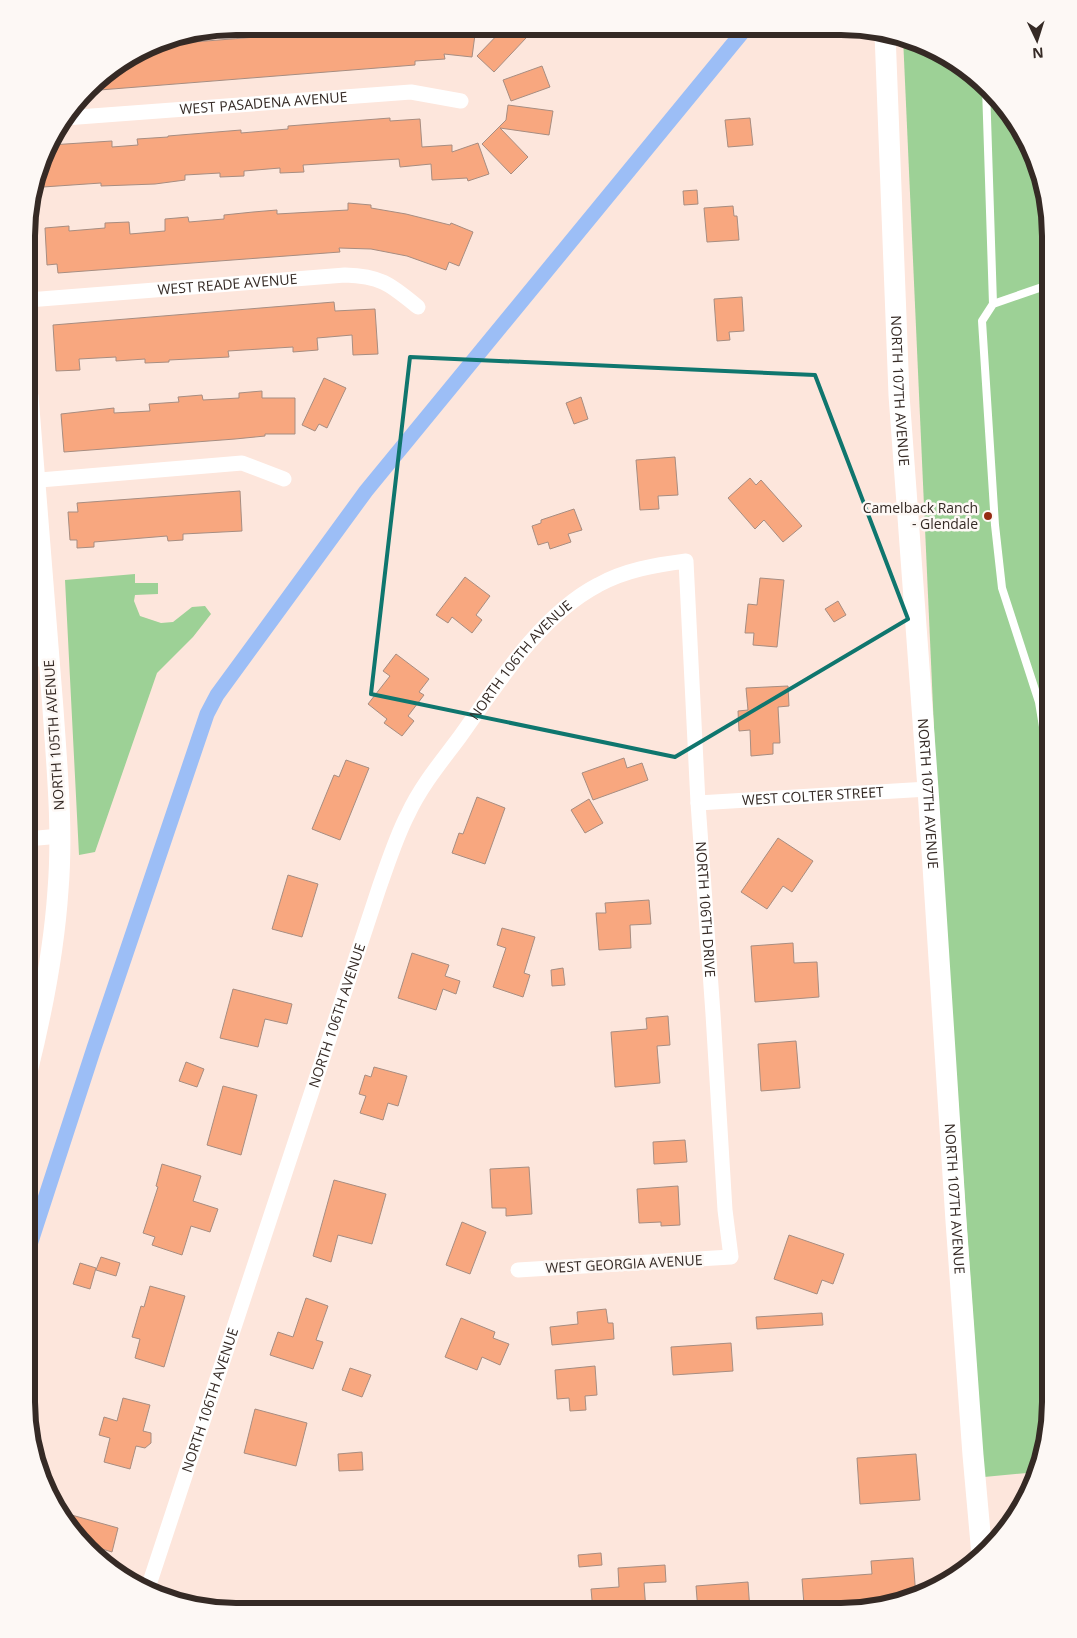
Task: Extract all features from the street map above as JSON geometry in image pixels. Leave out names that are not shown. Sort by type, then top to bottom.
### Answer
[{"type":"street","name":"NORTH 107TH AVENUE","points":[[885,40],[899,395],[928,789],[957,1241],[981,1546]]},
{"type":"street","name":"WEST PASADENA AVENUE","points":[[75,117],[411,92],[461,101]]},
{"type":"street","name":"WEST READE AVENUE","points":[[35,299],[345,275],[378,279],[392,285],[418,307]]},
{"type":"street","points":[[35,481],[242,464],[284,479]]},
{"type":"street","name":"NORTH 105TH AVENUE","points":[[35,520],[49,658],[60,836],[54,932],[35,1017]]},
{"type":"street","name":"NORTH 106TH DRIVE","points":[[686,561],[698,803],[713,1014],[724,1210],[731,1258]]},
{"type":"street","name":"NORTH 106TH AVENUE","points":[[150,1583],[379,888],[408,812],[500,680],[548,624],[575,600],[598,584],[628,572],[657,564],[686,561]]},
{"type":"street","points":[[35,659],[49,658]]},
{"type":"street","name":"WEST COLTER STREET","points":[[698,803],[928,789]]},
{"type":"street","points":[[35,838],[60,836]]},
{"type":"street","name":"WEST GEORGIA AVENUE","points":[[518,1270],[731,1258]]},
{"type":"lane","points":[[986,98],[993,304],[982,321],[995,525],[1002,588],[1039,702],[1042,722]]},
{"type":"lane","points":[[993,304],[1042,287]]},
{"type":"highlighted area","points":[[410,357],[815,375],[908,619],[675,757],[371,694]]},
{"type":"green space","name":"Camelback Ranch - Glendale","points":[[903,45],[918,50],[952,69],[983,94],[1000,114],[1015,136],[1027,159],[1035,184],[1042,223],[1042,1415],[1038,1441],[1029,1473],[984,1477],[937,796]]},
{"type":"green space","points":[[135,574],[135,583],[158,583],[158,594],[135,595],[134,601],[140,616],[161,623],[173,622],[192,607],[205,606],[211,614],[193,637],[157,673],[95,852],[79,855],[65,580]]},
{"type":"building","points":[[475,35],[472,57],[444,54],[445,59],[415,61],[415,65],[98,90],[136,62],[159,50],[181,43],[269,36]]},
{"type":"building","points":[[497,35],[523,35],[526,38],[494,72],[477,56]]},
{"type":"building","points":[[542,66],[550,87],[511,101],[503,80]]},
{"type":"building","points":[[508,105],[553,111],[549,135],[500,128],[528,157],[511,174],[482,144],[506,120]]},
{"type":"building","points":[[390,118],[390,121],[420,119],[422,147],[452,145],[452,152],[478,143],[489,174],[468,181],[467,178],[432,180],[431,164],[400,167],[399,159],[303,165],[304,172],[280,173],[280,168],[244,171],[244,176],[220,177],[220,173],[185,175],[185,180],[155,184],[101,186],[101,183],[43,187],[43,182],[50,159],[57,145],[112,141],[112,147],[138,145],[137,139],[241,130],[241,133],[288,129],[288,126]]},
{"type":"building","points":[[750,118],[753,145],[728,147],[725,120]]},
{"type":"building","points":[[697,190],[698,204],[684,205],[683,191]]},
{"type":"building","points":[[348,203],[371,205],[371,208],[450,225],[451,223],[473,232],[459,266],[449,262],[446,270],[407,256],[371,249],[339,248],[340,252],[58,273],[57,264],[47,265],[45,228],[69,226],[69,231],[105,228],[105,223],[129,222],[130,234],[165,231],[165,219],[188,217],[189,222],[224,219],[224,215],[277,210],[277,214],[348,210]]},
{"type":"building","points":[[733,206],[734,216],[737,216],[739,240],[707,242],[704,208]]},
{"type":"building","points":[[742,297],[744,331],[729,332],[730,340],[717,341],[714,299]]},
{"type":"building","points":[[334,302],[335,311],[375,309],[378,354],[353,355],[352,335],[317,338],[318,350],[293,352],[293,347],[228,351],[229,357],[145,363],[145,359],[116,361],[116,357],[79,359],[80,370],[56,371],[53,325]]},
{"type":"building","points":[[324,378],[346,388],[327,428],[319,424],[315,431],[302,425]]},
{"type":"building","points":[[262,391],[262,398],[295,398],[295,434],[265,434],[265,436],[235,439],[64,452],[61,414],[114,408],[114,413],[150,411],[149,404],[179,402],[178,397],[202,395],[203,400],[239,398],[239,393]]},
{"type":"building","points":[[581,397],[588,419],[574,424],[566,403]]},
{"type":"building","points":[[675,457],[678,495],[658,496],[659,509],[640,510],[636,460]]},
{"type":"building","points":[[750,478],[756,485],[761,480],[802,526],[783,542],[764,520],[755,529],[728,498]]},
{"type":"building","points":[[240,491],[242,531],[183,534],[183,540],[168,541],[167,536],[94,542],[94,547],[77,548],[77,540],[70,540],[68,512],[78,512],[77,503]]},
{"type":"building","points":[[574,509],[582,530],[568,534],[571,542],[550,549],[548,542],[538,545],[532,526],[541,523],[541,520]]},
{"type":"building","points":[[465,577],[490,596],[476,615],[482,620],[472,633],[452,617],[448,623],[436,615]]},
{"type":"building","points":[[760,578],[784,580],[777,647],[753,645],[754,633],[745,633],[748,604],[757,605]]},
{"type":"building","points":[[838,601],[846,615],[834,622],[825,609]]},
{"type":"building","points":[[396,654],[429,679],[419,692],[424,695],[408,716],[414,721],[402,736],[384,723],[387,719],[368,704],[390,676],[383,671]]},
{"type":"building","points":[[788,686],[789,706],[778,707],[780,743],[773,743],[773,754],[751,756],[750,730],[739,731],[738,711],[748,710],[746,688]]},
{"type":"building","points":[[624,758],[627,768],[642,763],[648,780],[593,800],[582,773]]},
{"type":"building","points":[[346,760],[369,768],[340,840],[312,829],[334,775],[339,777]]},
{"type":"building","points":[[477,797],[505,808],[485,864],[452,853],[459,833],[463,834]]},
{"type":"building","points":[[589,799],[603,823],[585,833],[571,810]]},
{"type":"building","points":[[778,838],[813,861],[792,892],[783,886],[767,909],[741,892]]},
{"type":"building","points":[[288,875],[318,884],[302,937],[272,929]]},
{"type":"building","points":[[649,900],[651,924],[630,925],[631,948],[599,950],[596,913],[606,913],[605,903]]},
{"type":"building","points":[[502,928],[535,937],[524,973],[530,975],[523,997],[493,987],[506,948],[497,945]]},
{"type":"building","points":[[793,943],[794,963],[817,962],[819,997],[755,1002],[751,946]]},
{"type":"building","points":[[412,953],[449,965],[445,976],[460,981],[456,994],[443,989],[436,1010],[398,998]]},
{"type":"building","points":[[563,968],[565,985],[552,986],[551,970]]},
{"type":"building","points":[[233,989],[292,1004],[287,1024],[265,1019],[258,1047],[220,1038]]},
{"type":"building","points":[[668,1016],[670,1045],[657,1046],[660,1083],[615,1087],[611,1032],[647,1029],[646,1018]]},
{"type":"building","points":[[796,1041],[800,1088],[761,1091],[758,1044]]},
{"type":"building","points":[[186,1062],[204,1069],[197,1087],[179,1081]]},
{"type":"building","points":[[374,1067],[407,1076],[398,1106],[388,1103],[383,1120],[360,1113],[366,1096],[359,1094],[365,1075],[371,1077]]},
{"type":"building","points":[[223,1086],[257,1095],[241,1155],[207,1145]]},
{"type":"building","points":[[685,1140],[687,1162],[654,1164],[653,1142]]},
{"type":"building","points":[[162,1164],[201,1176],[193,1201],[218,1209],[210,1232],[191,1226],[182,1255],[152,1245],[155,1237],[143,1233],[158,1187],[156,1186]]},
{"type":"building","points":[[529,1167],[532,1214],[506,1216],[506,1208],[492,1208],[490,1169]]},
{"type":"building","points":[[334,1180],[386,1194],[372,1244],[338,1235],[331,1262],[313,1256]]},
{"type":"building","points":[[678,1186],[680,1225],[661,1226],[661,1222],[639,1223],[637,1189]]},
{"type":"building","points":[[462,1222],[486,1232],[470,1274],[446,1265]]},
{"type":"building","points":[[789,1235],[844,1254],[833,1284],[822,1280],[817,1294],[774,1279]]},
{"type":"building","points":[[101,1257],[120,1263],[116,1276],[96,1270]]},
{"type":"building","points":[[80,1263],[96,1268],[90,1289],[73,1284]]},
{"type":"building","points":[[150,1286],[185,1296],[164,1367],[135,1358],[140,1339],[132,1337],[141,1306],[144,1307]]},
{"type":"building","points":[[306,1298],[328,1306],[316,1340],[323,1342],[313,1369],[270,1355],[278,1332],[293,1337]]},
{"type":"building","points":[[606,1309],[608,1323],[613,1323],[614,1339],[552,1345],[550,1327],[578,1324],[577,1312]]},
{"type":"building","points":[[822,1313],[823,1325],[757,1329],[756,1317]]},
{"type":"building","points":[[461,1318],[495,1332],[493,1338],[509,1344],[500,1365],[482,1357],[477,1370],[445,1357]]},
{"type":"building","points":[[731,1343],[733,1371],[673,1375],[671,1347]]},
{"type":"building","points":[[595,1366],[597,1395],[585,1396],[586,1410],[570,1411],[569,1398],[557,1399],[555,1370]]},
{"type":"building","points":[[350,1368],[371,1375],[362,1397],[342,1390]]},
{"type":"building","points":[[123,1398],[150,1405],[143,1431],[151,1433],[151,1443],[145,1448],[136,1446],[130,1469],[104,1462],[110,1438],[99,1435],[104,1417],[117,1421]]},
{"type":"building","points":[[255,1409],[307,1423],[296,1466],[244,1453]]},
{"type":"building","points":[[362,1452],[363,1470],[339,1471],[338,1454]]},
{"type":"building","points":[[916,1454],[920,1500],[860,1504],[857,1458]]},
{"type":"building","points":[[70,1515],[118,1528],[112,1552],[99,1548]]},
{"type":"building","points":[[601,1553],[602,1565],[579,1567],[578,1555]]},
{"type":"building","points":[[913,1558],[915,1589],[873,1600],[804,1603],[802,1579],[872,1574],[871,1561]]},
{"type":"building","points":[[665,1565],[666,1582],[644,1583],[645,1603],[592,1603],[591,1589],[619,1587],[618,1568]]},
{"type":"building","points":[[748,1582],[749,1603],[697,1603],[696,1586]]},
{"type":"waterway","points":[[35,1229],[207,714],[217,695],[366,491],[740,35]]},
{"type":"place","name":"Camelback Ranch - Glendale","points":[[988,516]]}]
